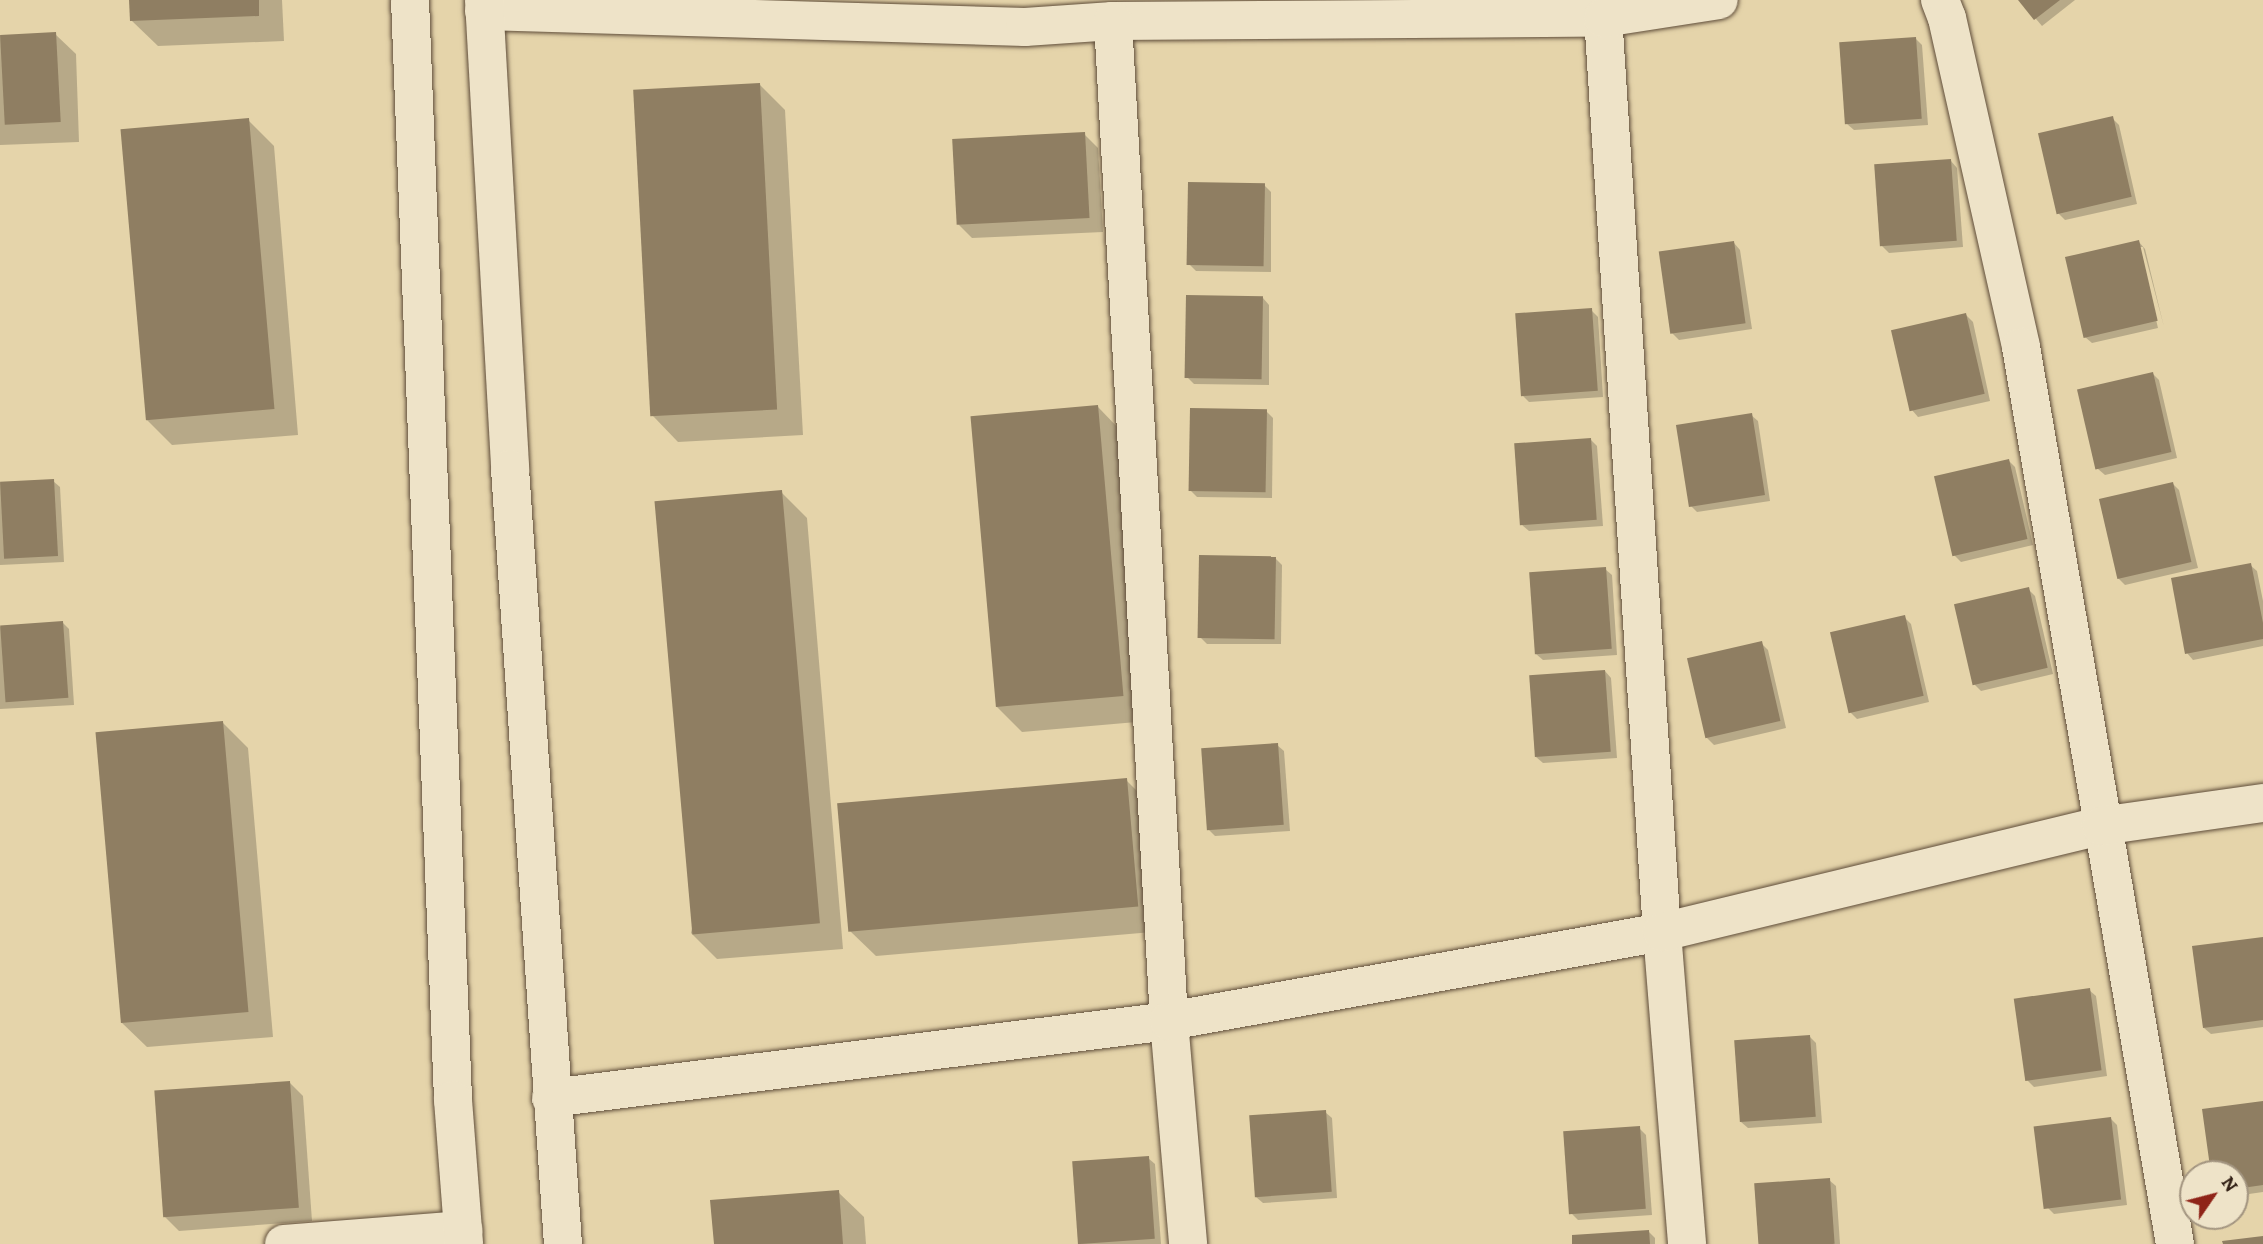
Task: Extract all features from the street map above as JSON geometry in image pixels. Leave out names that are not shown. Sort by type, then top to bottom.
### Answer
[{"type":"street","points":[[284,1244],[464,1237],[453,1100],[410,0]]},
{"type":"street","points":[[563,1244],[551,1098],[484,5],[1026,14],[1113,21],[1603,9],[1719,0]]},
{"type":"street","points":[[1940,0],[1947,18],[2021,347],[2101,826],[2175,1244]]},
{"type":"street","points":[[1603,9],[1662,932],[1687,1244]]},
{"type":"street","points":[[1113,21],[1169,1021],[1188,1244]]},
{"type":"street","points":[[551,1098],[1169,1021],[1662,932],[2101,826],[2263,803]]},
{"type":"building","points":[[129,0],[259,0],[259,16],[130,21]]},
{"type":"building","points":[[2018,0],[2060,0],[2034,20]]},
{"type":"building","points":[[56,32],[61,122],[5,125],[0,35]]},
{"type":"building","points":[[1916,37],[1922,119],[1845,124],[1839,42]]},
{"type":"building","points":[[760,83],[777,410],[650,416],[633,90]]},
{"type":"building","points":[[2113,116],[2132,197],[2057,214],[2038,133]]},
{"type":"building","points":[[249,118],[274,409],[146,420],[120,129]]},
{"type":"building","points":[[1085,132],[1090,218],[957,225],[952,139]]},
{"type":"building","points":[[1951,159],[1957,241],[1880,246],[1874,164]]},
{"type":"building","points":[[1188,182],[1265,183],[1264,266],[1187,265]]},
{"type":"building","points":[[2139,240],[2158,321],[2084,338],[2065,257]]},
{"type":"building","points":[[1734,241],[1746,323],[1670,334],[1659,252]]},
{"type":"building","points":[[1186,295],[1263,296],[1262,379],[1185,378]]},
{"type":"building","points":[[1592,308],[1598,391],[1521,396],[1515,313]]},
{"type":"building","points":[[1966,313],[1985,394],[1910,411],[1891,330]]},
{"type":"building","points":[[2153,372],[2171,452],[2095,469],[2077,390]]},
{"type":"building","points":[[1098,405],[1123,696],[996,707],[970,416]]},
{"type":"building","points":[[1190,408],[1267,409],[1266,492],[1189,491]]},
{"type":"building","points":[[1752,413],[1765,495],[1689,507],[1676,425]]},
{"type":"building","points":[[1591,438],[1597,520],[1520,525],[1514,443]]},
{"type":"building","points":[[2009,459],[2027,539],[1952,556],[1934,476]]},
{"type":"building","points":[[54,479],[58,556],[4,559],[0,482]]},
{"type":"building","points":[[2173,482],[2191,562],[2117,579],[2099,499]]},
{"type":"building","points":[[782,490],[820,923],[692,935],[654,501]]},
{"type":"building","points":[[1199,555],[1276,556],[1275,639],[1198,638]]},
{"type":"building","points":[[2251,563],[2263,623],[2263,639],[2185,654],[2171,578]]},
{"type":"building","points":[[1606,567],[1612,649],[1535,654],[1529,572]]},
{"type":"building","points":[[2029,587],[2048,668],[1973,685],[1954,604]]},
{"type":"building","points":[[1905,615],[1924,696],[1849,713],[1830,632]]},
{"type":"building","points":[[63,621],[68,698],[6,702],[0,625]]},
{"type":"building","points":[[1762,641],[1780,721],[1705,738],[1687,658]]},
{"type":"building","points":[[1605,670],[1611,752],[1535,757],[1529,675]]},
{"type":"building","points":[[223,721],[248,1012],[121,1023],[95,732]]},
{"type":"building","points":[[1278,743],[1284,825],[1207,830],[1201,748]]},
{"type":"building","points":[[1127,778],[1138,907],[848,932],[837,803]]},
{"type":"building","points":[[2263,937],[2263,1020],[2203,1028],[2192,946]]},
{"type":"building","points":[[2090,988],[2102,1070],[2025,1081],[2014,999]]},
{"type":"building","points":[[1810,1035],[1816,1117],[1740,1122],[1734,1040]]},
{"type":"building","points":[[290,1081],[299,1208],[163,1217],[154,1090]]},
{"type":"building","points":[[2263,1101],[2263,1185],[2249,1187],[2249,1160],[2209,1160],[2202,1109]]},
{"type":"building","points":[[1326,1110],[1332,1192],[1255,1197],[1249,1115]]},
{"type":"building","points":[[2111,1117],[2121,1199],[2044,1209],[2034,1127]]},
{"type":"building","points":[[1640,1126],[1646,1209],[1569,1214],[1563,1131]]},
{"type":"building","points":[[1149,1156],[1155,1239],[1078,1244],[1072,1161]]},
{"type":"building","points":[[1830,1178],[1835,1244],[1758,1244],[1754,1183]]},
{"type":"building","points":[[839,1190],[843,1244],[714,1244],[710,1200]]},
{"type":"building","points":[[1649,1230],[1650,1244],[1572,1244],[1572,1235]]},
{"type":"building","points":[[2263,1236],[2263,1244],[2223,1244],[2222,1241]]}]
